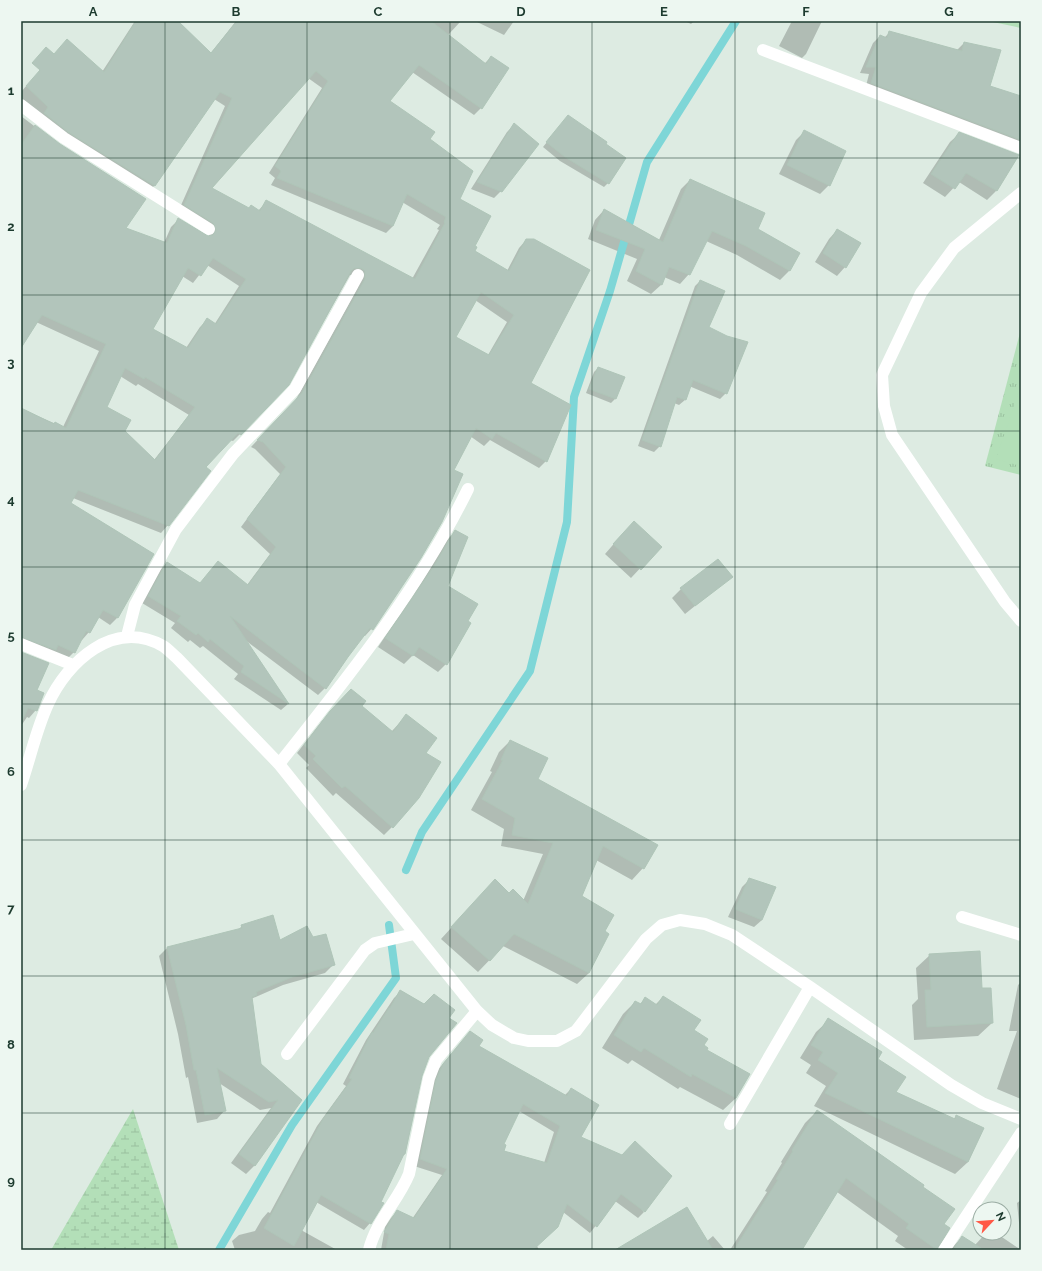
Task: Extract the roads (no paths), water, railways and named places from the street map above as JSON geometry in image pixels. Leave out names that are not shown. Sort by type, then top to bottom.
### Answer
[{"type":"street","points":[[762,50],[1021,148]]},
{"type":"street","points":[[21,104],[64,138],[209,229]]},
{"type":"street","points":[[1021,193],[954,248],[921,293],[882,375],[884,406],[892,435],[1005,602],[1021,621]]},
{"type":"street","points":[[127,636],[135,605],[176,529],[233,454],[295,389],[358,275]]},
{"type":"street","points":[[279,764],[348,677],[426,566],[468,489]]},
{"type":"street","points":[[21,785],[47,705],[62,679],[73,665],[89,652],[110,641],[127,636],[144,639],[163,646],[279,764],[477,1011],[492,1025],[514,1038],[557,1041],[576,1031],[646,938],[662,925],[680,920],[705,924],[732,935],[951,1085],[982,1103],[1021,1119]]},
{"type":"street","points":[[21,644],[73,665]]},
{"type":"street","points":[[962,917],[1021,935]]},
{"type":"street","points":[[287,1054],[365,950],[375,943],[414,934]]},
{"type":"street","points":[[730,1124],[810,987]]},
{"type":"street","points":[[369,1250],[373,1235],[404,1186],[409,1174],[429,1078],[436,1060],[477,1011]]},
{"type":"street","points":[[944,1250],[1021,1132]]},
{"type":"waterway","points":[[406,870],[422,832],[530,671],[567,522],[574,397],[610,291],[647,162],[736,21]]},
{"type":"waterway","points":[[219,1250],[292,1125],[396,978],[389,925]]}]
